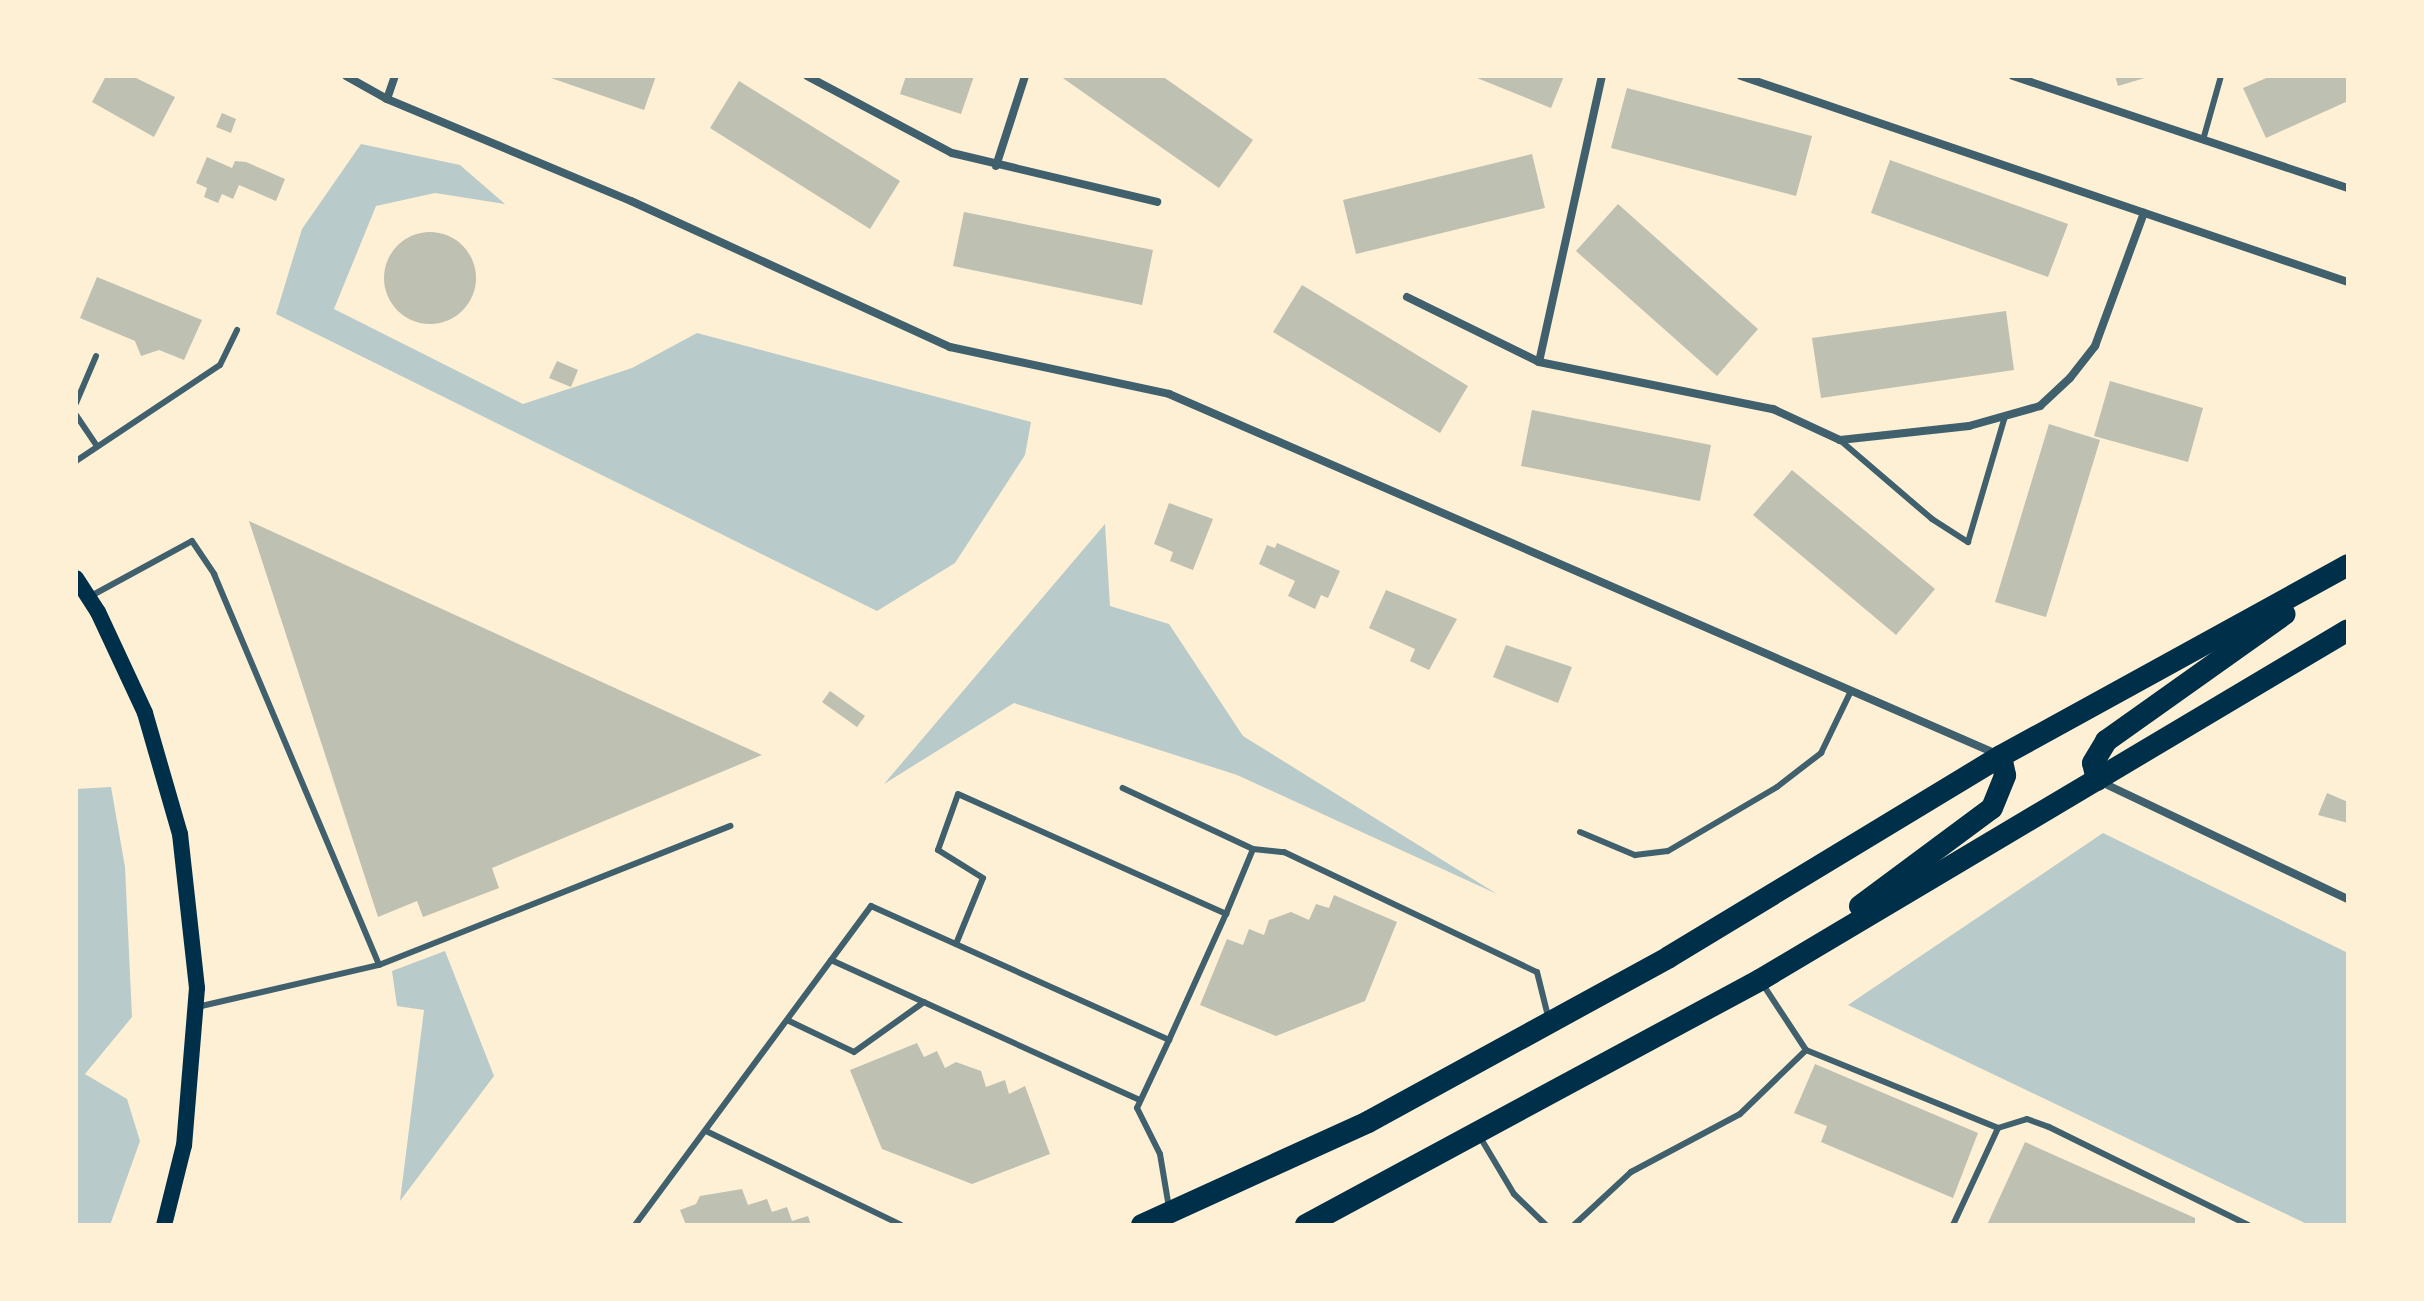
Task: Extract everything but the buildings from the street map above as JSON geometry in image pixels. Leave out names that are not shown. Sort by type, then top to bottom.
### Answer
[{"type":"highway","points":[[1142,1225],[1174,1219],[1368,1122],[1550,1023],[1669,957],[2001,756],[2348,567]]},
{"type":"highway","points":[[2097,780],[2093,763],[2106,741],[2348,567]]},
{"type":"highway","points":[[1306,1225],[1760,980],[2348,630]]},
{"type":"highway","points":[[1760,980],[1992,808],[2005,775],[2001,756]]},
{"type":"main road","points":[[76,578],[89,597],[145,713],[180,834],[196,1007],[184,1145],[164,1225]]},
{"type":"street","points":[[346,76],[387,99],[631,201],[950,347],[1169,394],[2001,756]]},
{"type":"street","points":[[387,99],[395,76]]},
{"type":"street","points":[[807,76],[952,153],[996,166],[1157,202]]},
{"type":"street","points":[[996,166],[1025,76]]},
{"type":"street","points":[[1539,362],[1602,76]]},
{"type":"street","points":[[1741,76],[2348,282]]},
{"type":"street","points":[[2013,76],[2348,188]]},
{"type":"street","points":[[1407,297],[1539,362],[1773,409],[1840,440],[1969,426],[2040,406],[2095,346],[2144,213]]},
{"type":"street","points":[[2097,780],[2348,899]]},
{"type":"lane","points":[[2203,140],[2221,76]]},
{"type":"lane","points":[[76,461],[220,365],[237,330]]},
{"type":"lane","points":[[76,403],[96,356]]},
{"type":"lane","points":[[76,415],[97,446]]},
{"type":"lane","points":[[1840,440],[1932,519],[1968,542],[2005,416]]},
{"type":"lane","points":[[89,597],[192,541],[214,574],[379,965]]},
{"type":"lane","points":[[1580,832],[1635,855],[1668,851],[1777,787],[1821,753],[1851,691]]},
{"type":"lane","points":[[1123,788],[1253,849],[1284,852],[1537,972],[1550,1023]]},
{"type":"lane","points":[[956,944],[983,878],[938,850],[958,794],[1226,914]]},
{"type":"lane","points":[[196,1007],[379,965],[730,826]]},
{"type":"lane","points":[[1174,1219],[1160,1154],[1137,1108],[1253,849]]},
{"type":"lane","points":[[635,1225],[871,906],[1169,1040]]},
{"type":"lane","points":[[831,960],[1140,1100]]},
{"type":"lane","points":[[1760,980],[1806,1050],[1998,1128],[2027,1119],[2248,1225]]},
{"type":"lane","points":[[787,1020],[854,1052],[924,1002]]},
{"type":"lane","points":[[1574,1225],[1631,1172],[1740,1114],[1806,1050]]},
{"type":"lane","points":[[1953,1225],[1998,1128]]},
{"type":"lane","points":[[706,1131],[901,1225]]},
{"type":"lane","points":[[1478,1133],[1514,1194],[1546,1225]]},
{"type":"shaded area","points":[[361,144],[460,165],[505,204],[435,193],[376,206],[334,309],[523,404],[632,368],[697,333],[1031,422],[1025,455],[955,563],[877,611],[276,314],[302,229]]},
{"type":"shaded area","points":[[1105,524],[1110,606],[1169,624],[1243,736],[1497,894],[1237,775],[1014,703],[884,784]]},
{"type":"shaded area","points":[[111,787],[125,867],[132,1017],[85,1074],[127,1099],[140,1141],[110,1225],[76,1225],[76,789]]},
{"type":"shaded area","points":[[2103,833],[2348,953],[2348,1225],[2309,1225],[1848,1005]]},
{"type":"shaded area","points":[[445,951],[494,1076],[400,1201],[424,1010],[397,1006],[392,971]]}]
